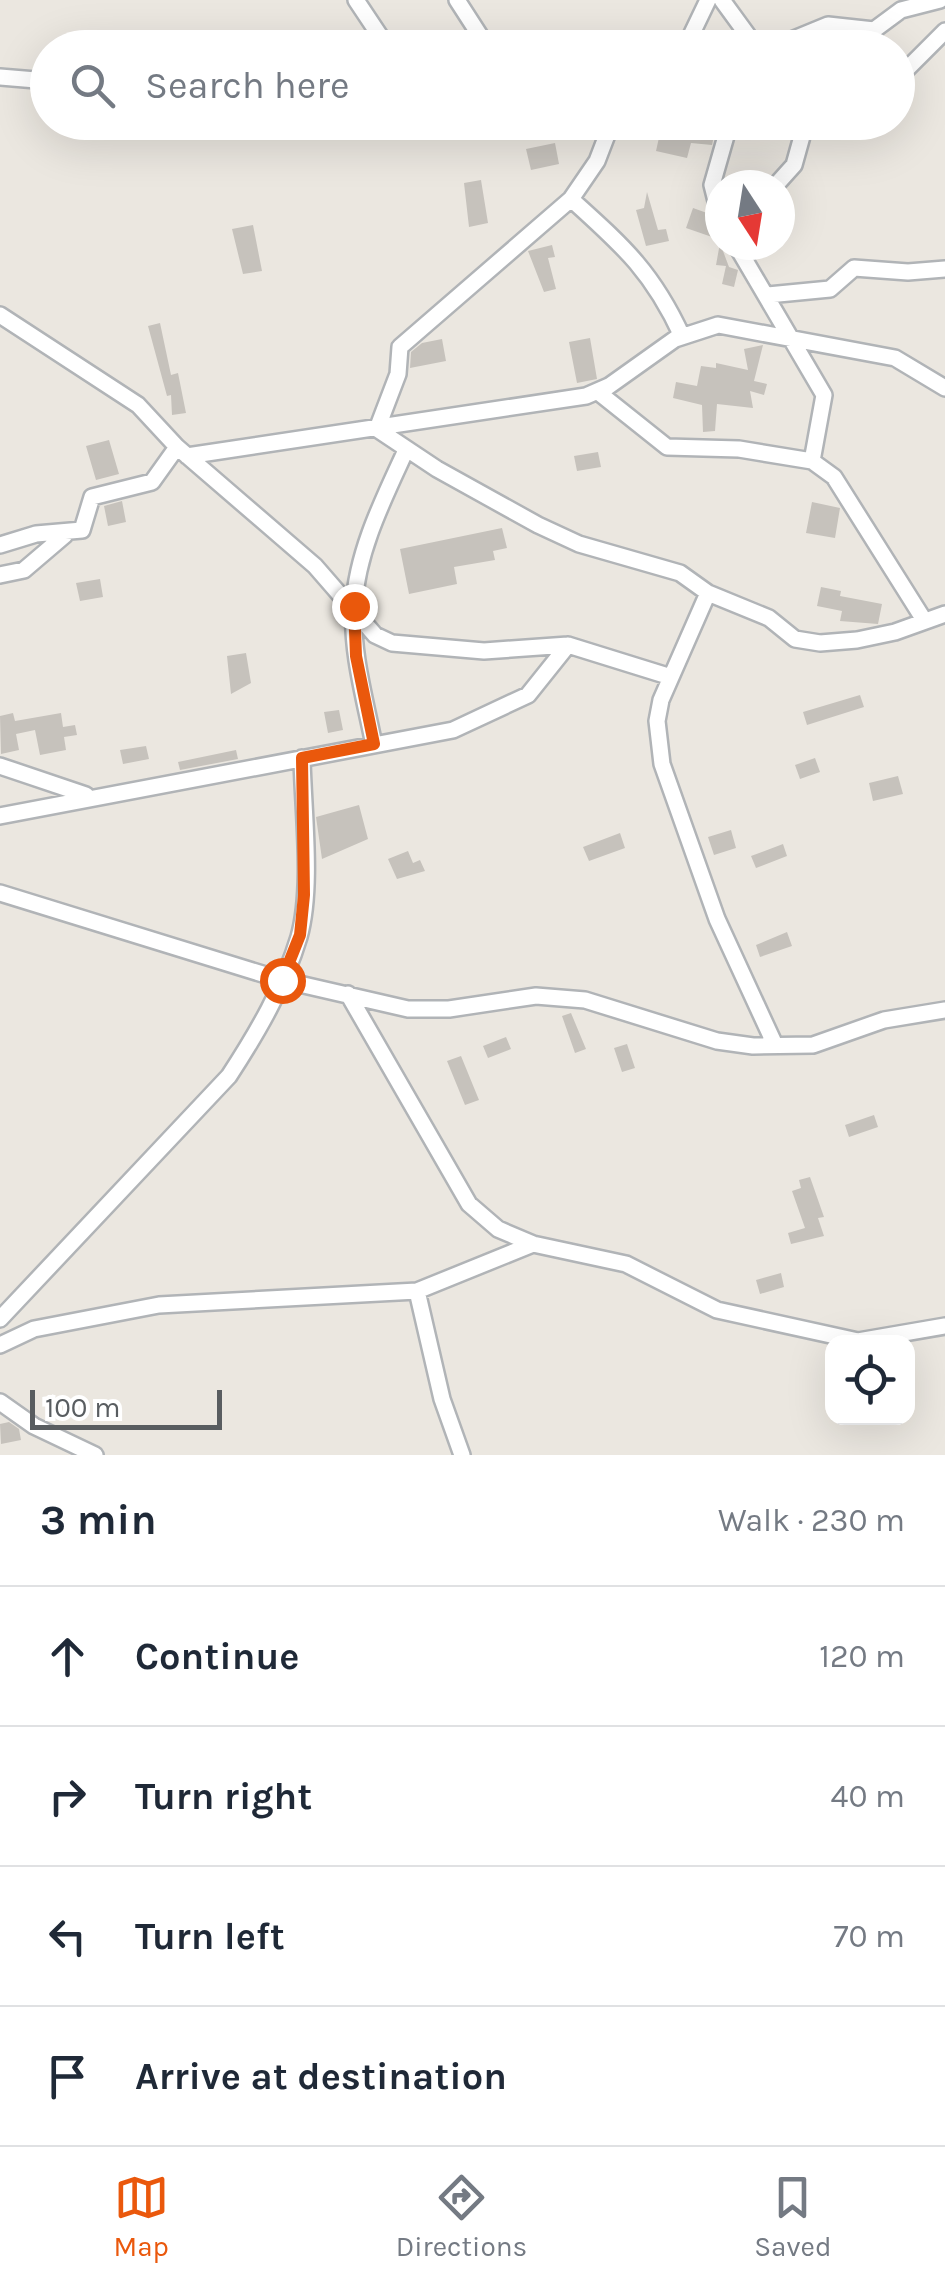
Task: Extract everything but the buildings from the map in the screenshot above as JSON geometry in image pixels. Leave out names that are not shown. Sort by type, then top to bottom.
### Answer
[{"type":"street","points":[[356,0],[376,30]]},
{"type":"street","points":[[458,0],[477,30]]},
{"type":"street","points":[[694,30],[708,0]]},
{"type":"street","points":[[722,0],[744,30]]},
{"type":"street","points":[[816,30],[828,25],[874,30],[901,10],[941,4]]},
{"type":"street","points":[[915,61],[945,31]]},
{"type":"street","points":[[0,78],[30,80]]},
{"type":"street","points":[[377,429],[398,374],[400,346],[572,199],[597,161],[605,140]]},
{"type":"street","points":[[716,170],[725,140]]},
{"type":"street","points":[[790,170],[801,140]]},
{"type":"street","points":[[572,199],[640,262],[662,292],[682,336]]},
{"type":"street","points":[[745,260],[824,395],[812,461]]},
{"type":"street","points":[[768,296],[824,291],[854,268],[908,272],[945,269]]},
{"type":"street","points":[[0,315],[41,345],[116,388],[354,606],[375,635],[392,643],[484,651],[568,644],[671,677]]},
{"type":"street","points":[[0,545],[36,534],[64,535],[82,530],[92,497],[152,482],[182,452],[377,429],[598,392],[682,336],[718,325],[895,358],[945,388]]},
{"type":"street","points":[[598,392],[667,447],[739,449],[812,461],[834,477],[924,620]]},
{"type":"street","points":[[377,429],[406,450],[538,524],[579,544],[680,573],[708,592],[746,605],[795,638],[820,643],[894,632],[945,614]]},
{"type":"street","points":[[374,744],[356,656],[354,606],[360,566],[406,450]]},
{"type":"street","points":[[0,575],[20,572],[64,535]]},
{"type":"street","points":[[708,592],[656,721],[671,796],[717,919],[775,1045]]},
{"type":"street","points":[[0,816],[89,796],[453,730],[528,695],[568,644]]},
{"type":"street","points":[[0,1320],[229,1076],[258,1032],[300,935],[304,895],[302,758]]},
{"type":"street","points":[[0,766],[89,796]]},
{"type":"street","points":[[0,879],[20,899]]},
{"type":"street","points":[[0,893],[282,980],[430,1011],[536,996],[585,1000],[717,1041],[812,1045],[884,1020],[945,1010]]},
{"type":"street","points":[[348,994],[469,1204],[498,1229],[532,1244],[626,1264],[704,1306],[816,1334],[858,1342],[945,1326]]},
{"type":"street","points":[[0,1345],[34,1329],[159,1305],[417,1291],[532,1244]]},
{"type":"street","points":[[417,1291],[442,1399],[462,1455]]},
{"type":"street","points":[[0,1402],[34,1426],[95,1455]]},
{"type":"route","points":[[282,980],[300,935],[304,895],[302,758],[374,744],[356,656],[354,606]]}]
